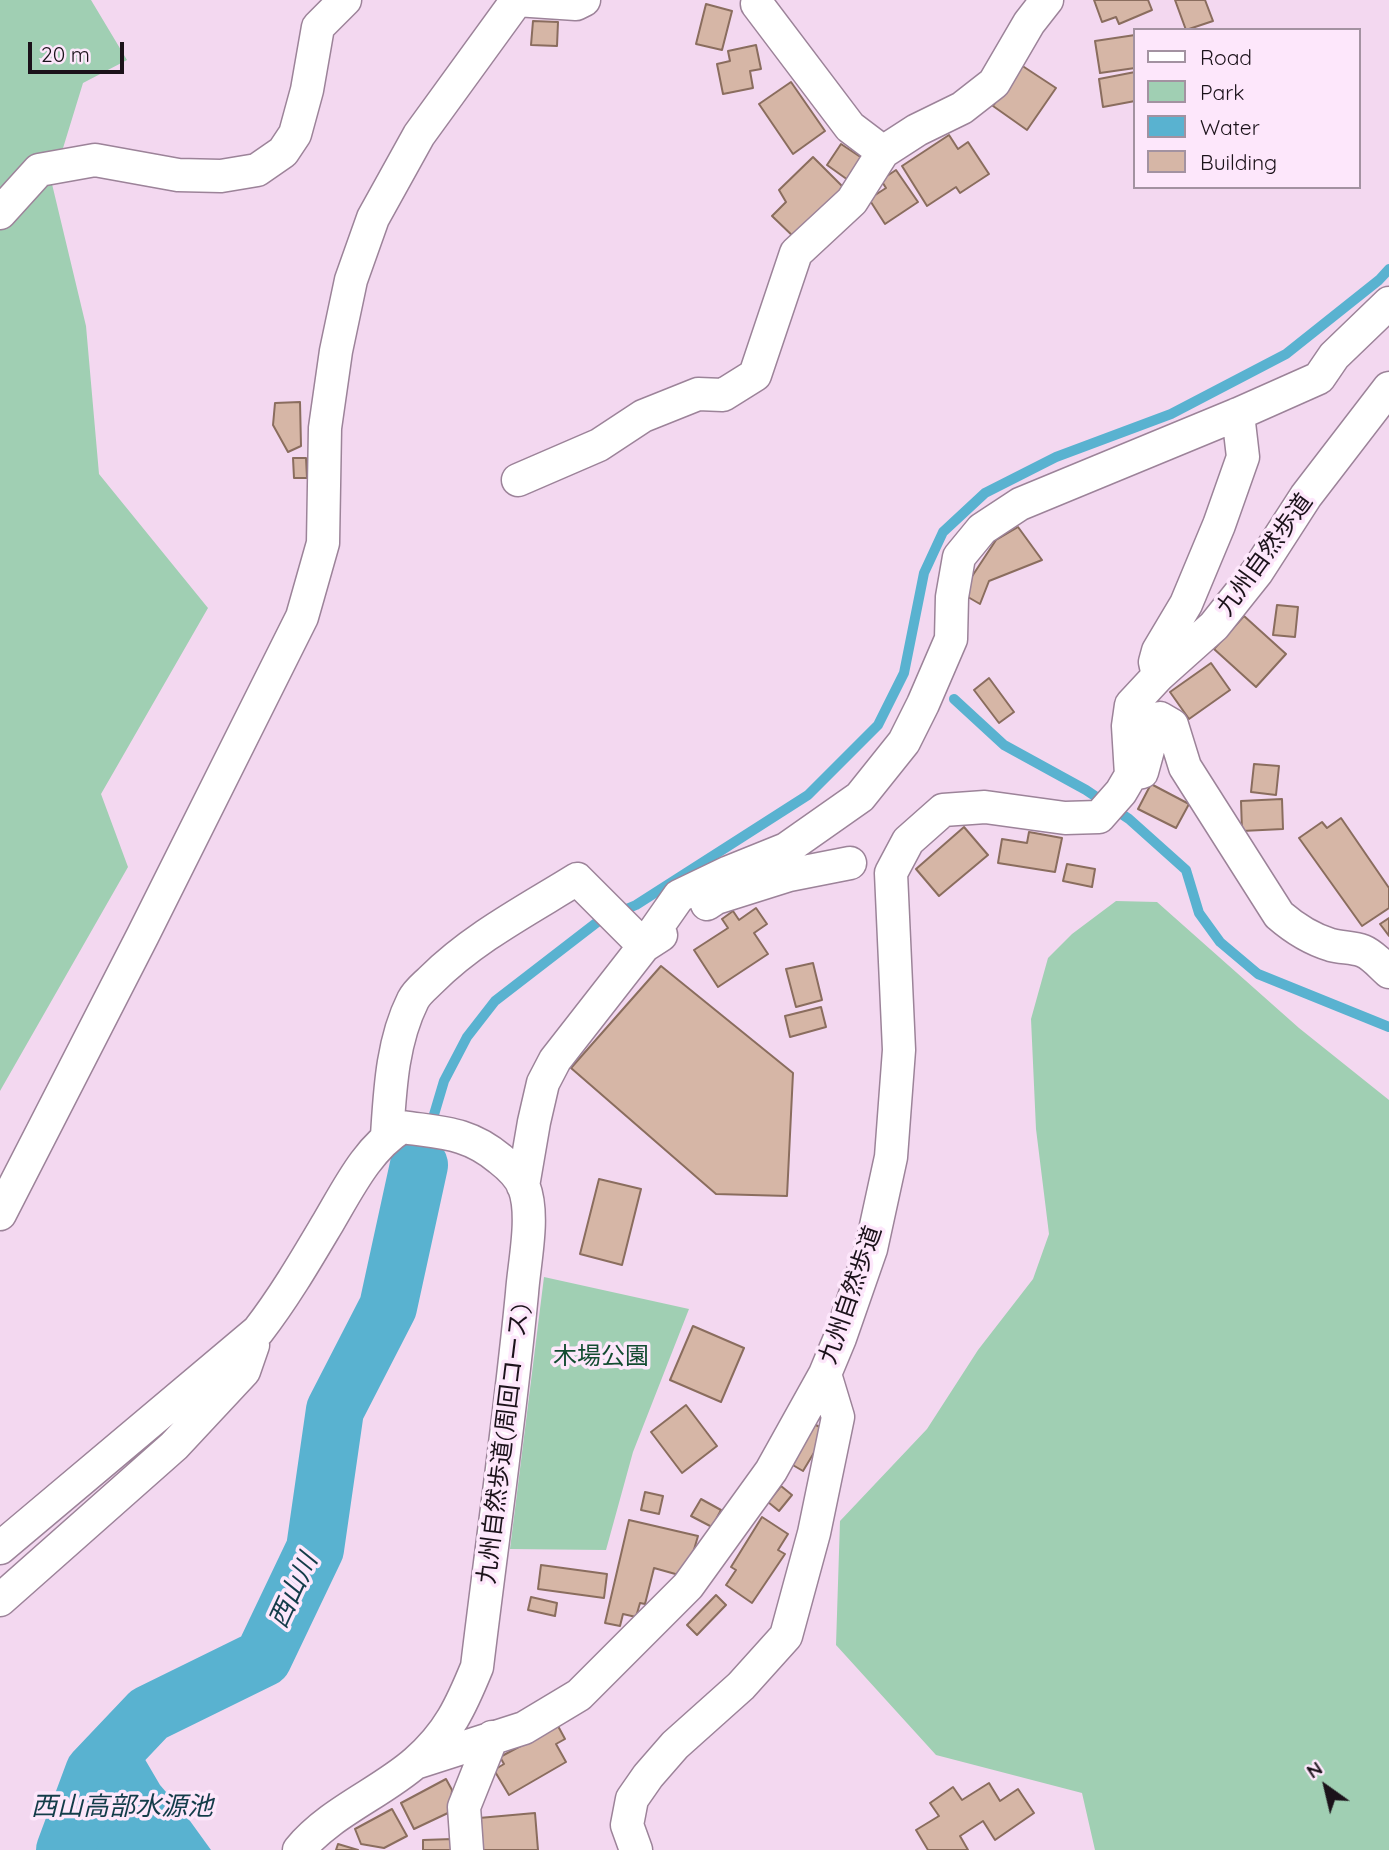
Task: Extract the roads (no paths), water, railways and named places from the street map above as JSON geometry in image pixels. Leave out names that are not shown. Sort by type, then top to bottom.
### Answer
[{"type":"street","points":[[0,213],[39,170],[95,160],[178,175],[221,176],[257,170],[283,152],[295,134],[307,90],[318,27],[345,0]]},
{"type":"street","points":[[0,1214],[143,936],[302,617],[323,543],[325,428],[336,351],[351,280],[373,218],[419,135],[517,0],[576,4],[584,0]]},
{"type":"street","points":[[518,480],[599,446],[643,416],[698,394],[723,395],[754,375],[796,253],[852,201],[883,152],[917,130],[962,108],[994,83],[1029,23],[1047,0]]},
{"type":"street","points":[[757,4],[850,127],[883,152]]},
{"type":"street","name":"九州自然歩道(周回コース)","points":[[415,1763],[458,1713],[477,1667],[518,1330],[527,1231],[527,1206],[523,1186],[543,1083],[555,1060],[644,946],[679,896],[786,849],[860,797],[904,742],[923,704],[951,639],[952,597],[959,557],[982,529],[1020,504],[1319,378],[1334,356],[1389,303]]},
{"type":"street","name":"九州自然歩道","points":[[415,1763],[524,1728],[579,1695],[688,1586],[771,1471],[825,1374],[871,1249],[891,1157],[899,1050],[891,873],[908,841],[943,810],[985,807],[1065,818],[1099,817],[1126,784],[1131,705],[1158,676],[1214,626],[1257,572],[1306,496],[1389,388]]},
{"type":"street","points":[[1158,676],[1155,662],[1158,651],[1186,604],[1244,457],[1238,414]]},
{"type":"street","points":[[1126,784],[1142,772],[1154,728],[1160,718],[1167,720],[1172,726],[1185,768],[1279,915],[1295,929],[1311,937],[1332,945],[1366,952],[1389,972]]},
{"type":"street","points":[[0,1548],[258,1331],[279,1304],[356,1175],[394,1131],[390,1092],[398,1038],[414,997],[449,962],[504,923],[577,879],[644,946],[716,898],[789,875],[850,863]]},
{"type":"street","points":[[394,1131],[462,1136],[482,1144],[508,1165],[523,1186]]},
{"type":"street","points":[[0,1600],[174,1446],[244,1371],[258,1331]]},
{"type":"street","points":[[636,1850],[626,1825],[632,1799],[648,1776],[675,1745],[741,1686],[786,1636],[814,1533],[838,1417],[825,1374]]},
{"type":"street","points":[[467,1850],[464,1807],[492,1737]]},
{"type":"street","points":[[299,1850],[308,1839],[356,1802],[415,1763]]},
{"type":"water","name":"西山高部水源池","points":[[143,1756],[160,1785],[211,1850],[41,1850],[94,1772]]},
{"type":"waterway","points":[[419,1165],[444,1081],[467,1037],[495,1001],[600,920],[636,905],[808,795],[878,725],[904,673],[924,573],[943,532],[985,493],[1056,457],[1171,414],[1286,354],[1379,280],[1389,269]]},
{"type":"waterway","points":[[954,699],[1004,745],[1086,790],[1129,819],[1186,870],[1199,913],[1220,942],[1258,974],[1389,1027]]},
{"type":"waterway","name":"西山川","points":[[65,1850],[94,1772],[149,1714],[263,1658],[315,1549],[335,1410],[388,1307],[419,1165]]},
{"type":"park label","name":"木場公園","points":[[601,1357]]}]
